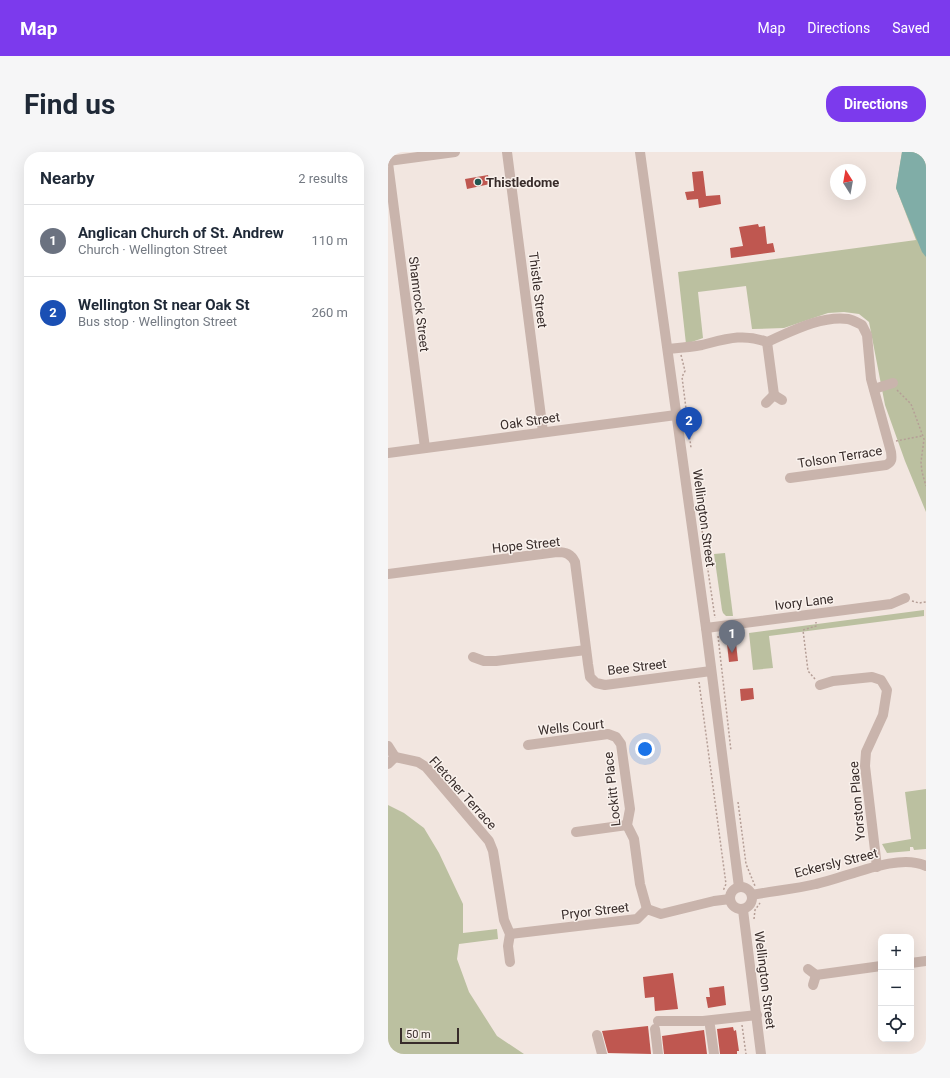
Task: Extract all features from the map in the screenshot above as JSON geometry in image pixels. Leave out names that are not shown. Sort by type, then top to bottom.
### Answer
[{"type":"street","points":[[388,162],[455,152]]},
{"type":"street","name":"Thistle Street","points":[[507,152],[543,432]]},
{"type":"street","name":"Wellington Street","points":[[640,152],[706,628],[739,887]]},
{"type":"street","name":"Shamrock Street","points":[[388,162],[425,448]]},
{"type":"street","name":"Tolson Terrace","points":[[767,342],[825,319],[848,319],[862,325],[867,335],[871,379],[892,457],[890,462],[886,465],[790,478]]},
{"type":"street","points":[[668,349],[701,345],[727,338],[754,338],[767,342],[778,398],[766,403]]},
{"type":"street","points":[[874,389],[891,384]]},
{"type":"street","name":"Oak Street","points":[[388,453],[676,415]]},
{"type":"street","name":"Hope Street","points":[[388,574],[565,552],[571,556],[575,562],[586,650]]},
{"type":"street","name":"Ivory Lane","points":[[706,628],[891,604],[905,598]]},
{"type":"street","points":[[473,657],[484,661],[496,661],[586,650]]},
{"type":"street","name":"Bee Street","points":[[586,650],[590,677],[599,685],[711,670]]},
{"type":"street","name":"Yorston Place","points":[[820,685],[833,681],[872,677],[881,680],[887,690],[883,715],[866,752],[865,766],[877,867]]},
{"type":"street","name":"Wells Court","points":[[528,745],[608,734],[616,737]]},
{"type":"street","name":"Lockitt Place","points":[[616,737],[621,744],[630,809],[627,825],[634,839],[640,884],[647,909]]},
{"type":"street","name":"Fletcher Terrace","points":[[388,746],[391,761],[418,762],[426,767],[489,841],[493,851],[504,920],[510,934]]},
{"type":"street","points":[[576,832],[627,825]]},
{"type":"street","name":"Eckersly Street","points":[[756,894],[816,884],[894,862],[919,862],[926,866]]},
{"type":"street","points":[[739,887],[756,894],[751,904],[744,910],[734,908],[730,899],[732,891],[739,887]]},
{"type":"street","name":"Pryor Street","points":[[510,934],[637,919],[647,909],[661,914],[719,900],[730,899]]},
{"type":"street","name":"Wellington Street","points":[[744,910],[761,1054]]},
{"type":"street","points":[[510,934],[508,946],[510,962]]},
{"type":"street","points":[[914,962],[926,961]]},
{"type":"street","points":[[813,985],[812,972],[878,966]]},
{"type":"street","points":[[658,1054],[656,1025],[756,1015]]},
{"type":"street","points":[[710,1026],[714,1054]]},
{"type":"street","points":[[597,1035],[602,1054]]},
{"type":"path","points":[[679,348],[685,371],[682,378],[691,452]]},
{"type":"path","points":[[891,384],[910,401],[923,436],[924,442],[921,462],[926,486]]},
{"type":"path","points":[[889,443],[923,436]]},
{"type":"path","points":[[701,521],[717,627],[732,756]]},
{"type":"path","points":[[905,598],[919,603],[926,602]]},
{"type":"path","points":[[815,614],[816,626],[803,630],[808,671],[820,685]]},
{"type":"path","points":[[696,673],[700,688],[726,884],[719,900]]},
{"type":"path","points":[[738,803],[746,864],[761,904],[755,910],[753,922]]},
{"type":"path","points":[[741,1017],[746,1054]]},
{"type":"green space","points":[[902,152],[926,152],[926,512],[905,461],[885,405],[869,322],[859,314],[844,312],[828,313],[784,328],[752,329],[746,286],[698,292],[703,338],[686,344],[678,272],[916,240],[896,188]]},
{"type":"green space","points":[[725,553],[733,616],[726,616],[722,610],[714,554]]},
{"type":"green space","points":[[924,610],[924,616],[769,636],[773,668],[753,670],[749,633]]},
{"type":"green space","points":[[926,789],[926,849],[914,850],[913,847],[910,847],[910,851],[887,853],[882,844],[911,839],[905,792]]},
{"type":"green space","points":[[388,805],[404,813],[424,828],[439,853],[463,904],[463,933],[497,929],[498,939],[459,944],[457,959],[469,992],[497,1036],[524,1054],[388,1054]]},
{"type":"water","points":[[902,152],[926,152],[926,257],[922,252],[896,188]]},
{"type":"building","points":[[703,171],[706,196],[720,195],[721,204],[699,208],[698,199],[687,200],[685,192],[694,191],[692,172]]},
{"type":"building","name":"Thistledome","points":[[488,175],[490,184],[467,189],[465,179]]},
{"type":"building","points":[[758,224],[759,227],[765,226],[767,244],[773,243],[775,252],[731,258],[730,248],[743,246],[739,227]]},
{"type":"building","points":[[736,643],[738,661],[729,662],[727,644]]},
{"type":"building","points":[[753,688],[754,699],[741,701],[740,689]]},
{"type":"building","points":[[673,973],[678,1009],[655,1011],[654,997],[645,998],[643,977]]},
{"type":"building","points":[[724,986],[726,1005],[708,1008],[706,997],[710,997],[709,988]]},
{"type":"building","points":[[648,1026],[651,1054],[608,1053],[602,1031]]},
{"type":"building","points":[[733,1027],[734,1031],[736,1030],[739,1051],[737,1051],[737,1054],[720,1054],[717,1029]]},
{"type":"building","points":[[704,1030],[707,1054],[664,1054],[662,1036]]},
{"type":"place","name":"Thistledome","points":[[478,182]]},
{"type":"place","name":"Wellington St near Oak St","points":[[689,440]]},
{"type":"place","name":"Anglican Church of St. Andrew","points":[[732,653]]}]
